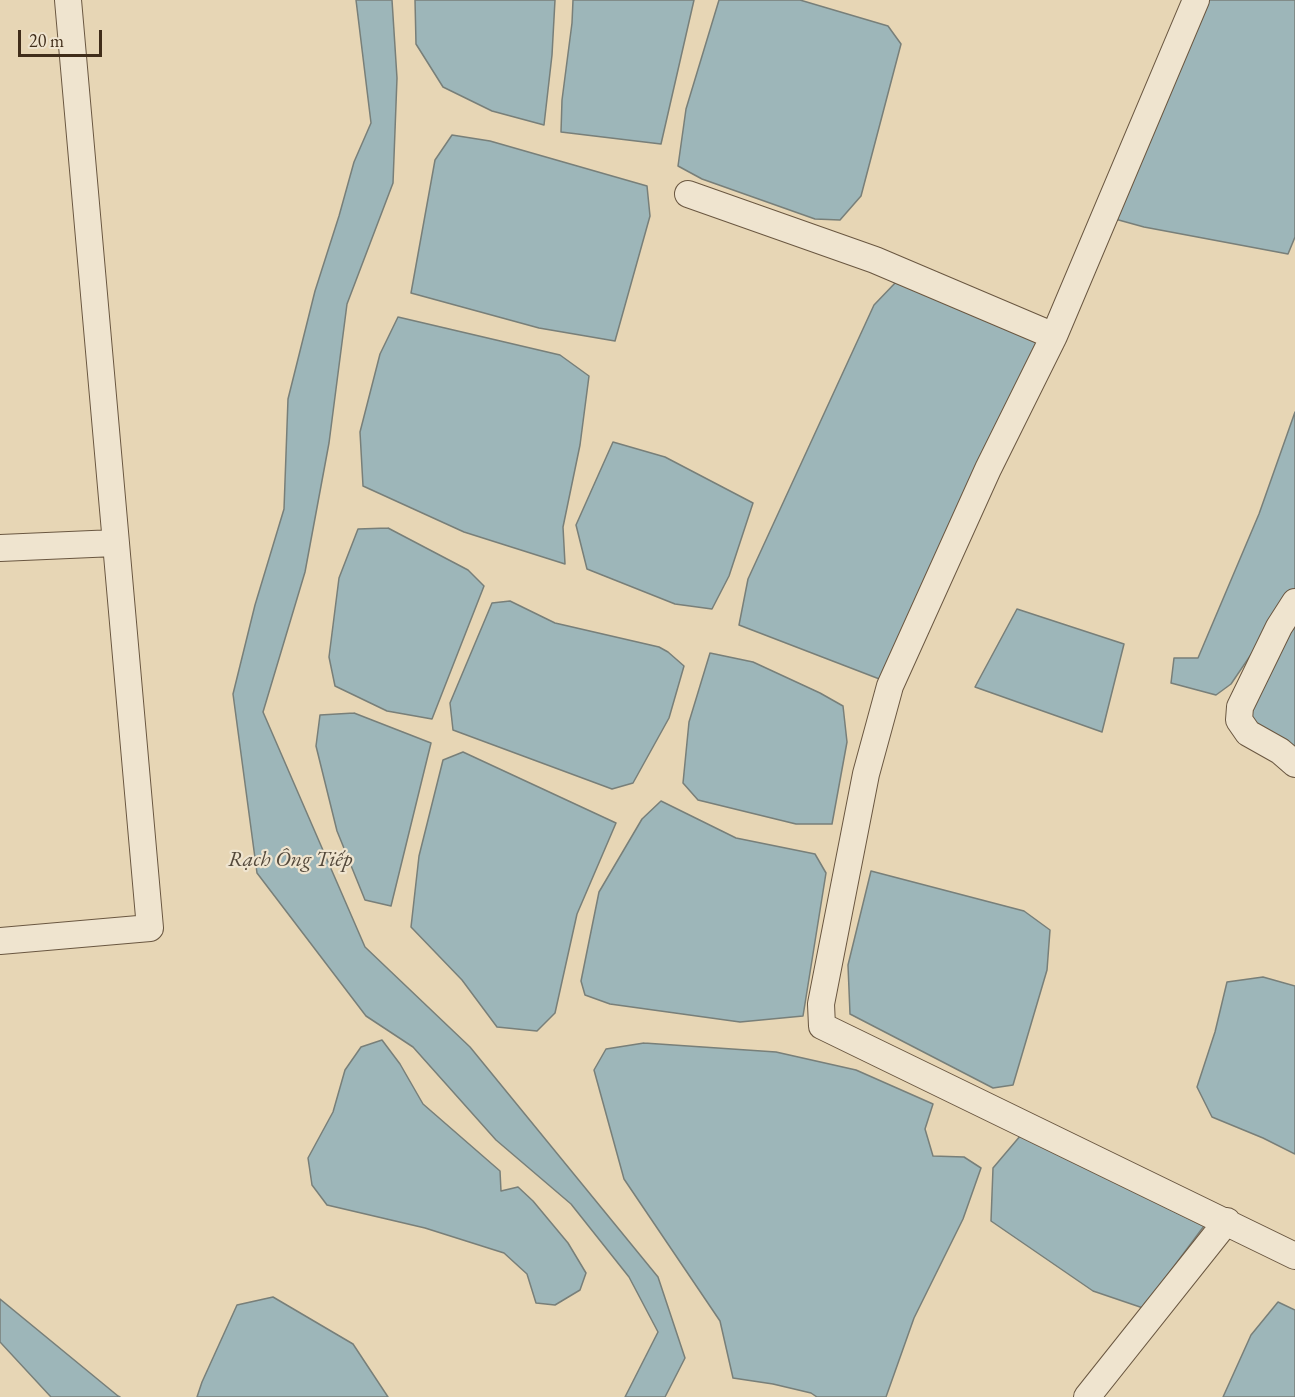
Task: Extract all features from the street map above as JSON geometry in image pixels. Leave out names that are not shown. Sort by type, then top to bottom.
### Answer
[{"type":"street","points":[[0,941],[150,928],[68,0]]},
{"type":"street","points":[[1196,0],[1054,336],[988,469],[890,686],[866,774],[821,1004],[822,1026],[1295,1256]]},
{"type":"street","points":[[688,194],[875,261],[1054,336]]},
{"type":"street","points":[[0,548],[116,543]]},
{"type":"street","points":[[1295,602],[1278,627],[1240,707],[1239,720],[1248,733],[1280,751],[1295,764]]},
{"type":"street","points":[[1087,1397],[1227,1221]]},
{"type":"water","name":"Rạch Ông Tiếp","points":[[356,0],[392,0],[397,78],[393,183],[347,304],[329,443],[305,572],[263,712],[365,947],[470,1047],[658,1277],[685,1358],[665,1397],[625,1397],[658,1332],[629,1277],[571,1204],[496,1140],[413,1047],[366,1016],[257,873],[233,694],[255,605],[284,509],[288,399],[315,291],[354,162],[371,123]]},
{"type":"water","points":[[415,0],[555,0],[552,55],[544,125],[492,111],[443,87],[416,44]]},
{"type":"water","points":[[573,0],[694,0],[661,144],[561,132],[562,100]]},
{"type":"water","points":[[719,0],[800,0],[888,26],[901,44],[861,196],[840,220],[815,219],[702,179],[678,166],[686,109]]},
{"type":"water","points":[[1206,0],[1295,0],[1295,237],[1288,254],[1144,227],[1115,219]]},
{"type":"water","points":[[452,135],[490,141],[647,186],[650,216],[615,341],[539,328],[411,293],[435,160]]},
{"type":"water","points":[[897,281],[1041,340],[882,680],[739,625],[748,579],[874,305]]},
{"type":"water","points":[[398,317],[560,355],[589,376],[580,445],[563,527],[565,564],[464,532],[363,486],[360,432],[380,354]]},
{"type":"water","points":[[1295,412],[1295,590],[1231,684],[1216,695],[1171,683],[1174,658],[1198,658],[1259,514]]},
{"type":"water","points":[[613,442],[665,457],[753,503],[729,576],[712,609],[675,604],[587,569],[576,525]]},
{"type":"water","points":[[388,528],[468,570],[484,586],[432,719],[387,711],[335,686],[329,657],[339,578],[358,529]]},
{"type":"water","points":[[510,601],[555,623],[659,647],[684,666],[669,718],[633,783],[612,789],[453,730],[450,703],[492,603]]},
{"type":"water","points":[[1017,609],[1124,644],[1102,732],[975,687]]},
{"type":"water","points":[[1295,616],[1295,757],[1252,734],[1252,690]]},
{"type":"water","points":[[710,653],[753,662],[843,706],[847,742],[832,824],[796,824],[698,800],[683,783],[689,722]]},
{"type":"water","points":[[354,713],[431,743],[391,906],[365,900],[337,831],[316,746],[320,715]]},
{"type":"water","points":[[463,752],[616,823],[577,914],[555,1013],[537,1031],[497,1027],[462,980],[411,927],[419,856],[443,760]]},
{"type":"water","points":[[661,801],[736,838],[815,854],[826,873],[803,1016],[740,1022],[610,1004],[585,995],[581,981],[599,892],[642,819]]},
{"type":"water","points":[[871,871],[1024,911],[1050,930],[1047,970],[1013,1085],[993,1088],[850,1014],[848,965]]},
{"type":"water","points":[[1263,977],[1295,986],[1295,1154],[1212,1117],[1197,1087],[1215,1032],[1227,982]]},
{"type":"water","points":[[382,1040],[400,1064],[423,1104],[500,1171],[501,1191],[518,1187],[533,1201],[568,1243],[586,1273],[580,1290],[555,1305],[536,1303],[527,1274],[504,1253],[425,1228],[327,1205],[312,1185],[308,1158],[333,1112],[345,1070],[361,1047]]},
{"type":"water","points":[[644,1043],[776,1052],[856,1070],[933,1104],[925,1129],[933,1156],[964,1157],[981,1168],[963,1219],[914,1318],[886,1397],[817,1397],[811,1393],[773,1384],[733,1378],[720,1321],[624,1179],[594,1070],[606,1049]]},
{"type":"water","points":[[1021,1135],[1204,1226],[1143,1308],[1093,1291],[991,1221],[993,1168]]},
{"type":"water","points":[[273,1297],[353,1344],[388,1397],[197,1397],[237,1305]]},
{"type":"water","points":[[0,1299],[120,1397],[51,1397],[0,1342]]},
{"type":"water","points":[[1278,1302],[1295,1310],[1295,1397],[1223,1397],[1251,1335]]}]
